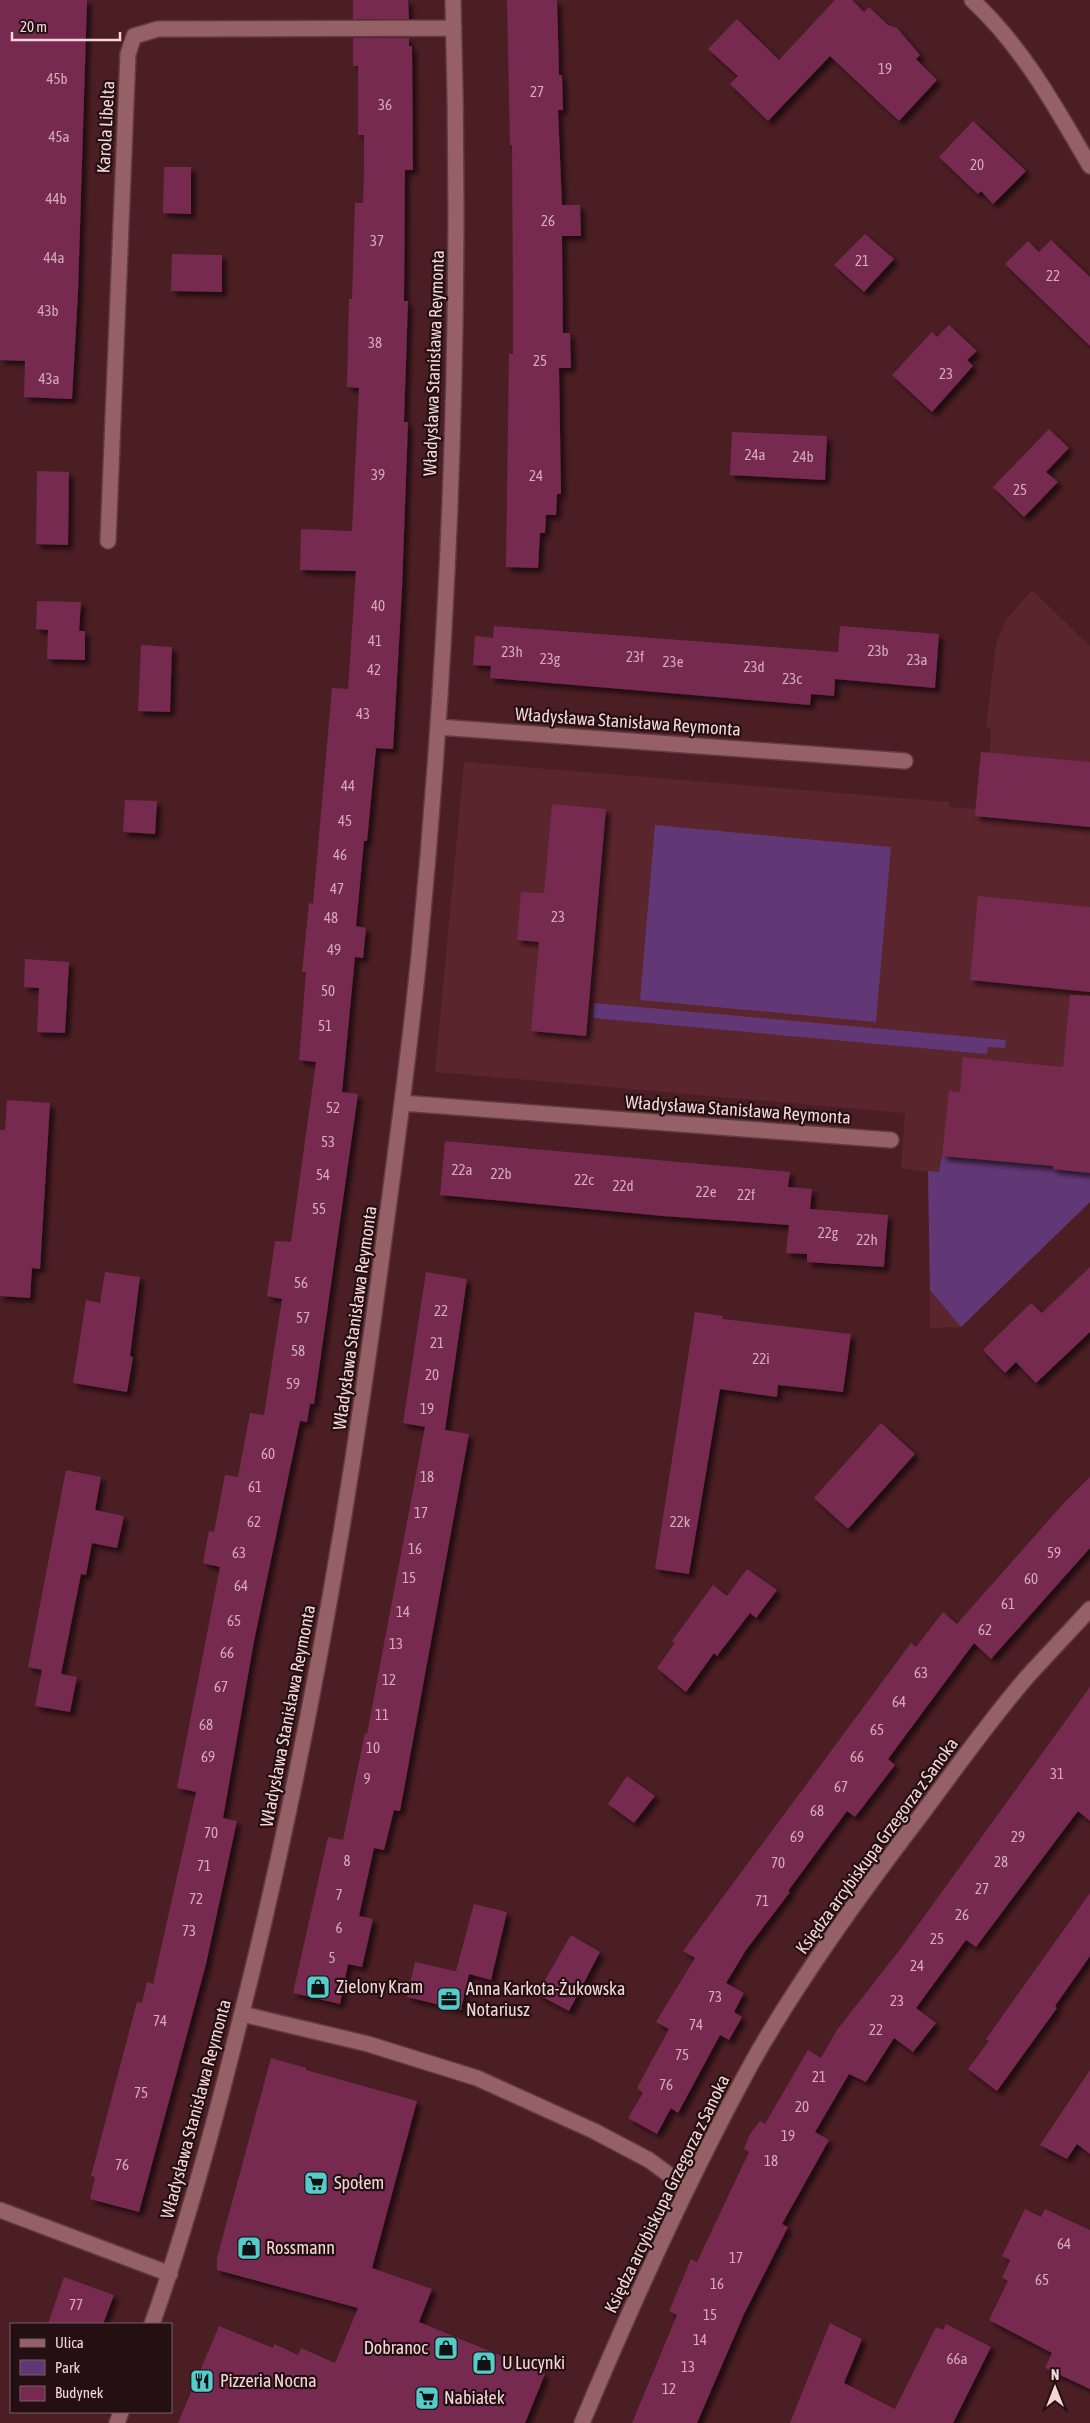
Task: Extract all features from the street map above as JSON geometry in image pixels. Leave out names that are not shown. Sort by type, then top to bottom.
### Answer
[{"type":"street","name":"Władysława Stanisława Reymonta","points":[[152,2323],[170,2274],[200,2172],[242,2014],[294,1788],[350,1486],[402,1102],[420,951],[438,727],[456,327],[453,0]]},
{"type":"street","points":[[972,0],[991,18],[1022,55],[1090,166]]},
{"type":"street","name":"Karola Libelta","points":[[108,542],[128,54],[134,36],[158,29],[454,28]]},
{"type":"street","name":"Władysława Stanisława Reymonta","points":[[438,727],[905,761]]},
{"type":"street","name":"Władysława Stanisława Reymonta","points":[[402,1102],[892,1140]]},
{"type":"street","name":"Księdza arcybiskupa Grzegorza z Sanoka","points":[[582,2423],[656,2251],[756,2057],[865,1887],[1027,1677],[1090,1609]]},
{"type":"street","points":[[242,2014],[360,2042],[455,2070],[543,2108],[649,2160],[687,2188]]},
{"type":"street","points":[[0,2210],[170,2274]]},
{"type":"shaded area","points":[[1032,590],[1090,646],[1090,1202],[961,1327],[930,1328],[928,1172],[901,1168],[905,1113],[435,1072],[464,762],[949,802],[949,807],[975,809],[981,752],[990,752],[991,728],[986,727],[996,644],[1006,620]]},
{"type":"green space","points":[[655,825],[891,847],[876,1022],[640,1000]]},
{"type":"green space","points":[[594,1003],[1006,1040],[1005,1048],[988,1047],[987,1054],[593,1018]]},
{"type":"green space","points":[[942,1156],[1053,1166],[1053,1169],[1090,1173],[1090,1202],[961,1327],[930,1290],[928,1171],[939,1172]]},
{"type":"building","points":[[0,0],[87,0],[78,292],[72,399],[24,397],[25,361],[0,360]]},
{"type":"building","points":[[353,0],[408,0],[409,19],[353,19]]},
{"type":"building","points":[[507,0],[557,0],[559,75],[562,75],[563,110],[558,110],[562,205],[580,205],[581,236],[562,236],[563,333],[570,333],[571,368],[559,368],[561,494],[557,494],[556,515],[546,515],[545,533],[540,533],[538,568],[506,567],[509,354],[513,354],[512,145],[510,145]]},
{"type":"building","points":[[835,0],[852,0],[864,12],[869,7],[888,25],[897,28],[920,55],[916,59],[937,80],[899,121],[830,56],[768,121],[730,84],[738,76],[708,49],[737,19],[779,60]]},
{"type":"building","points":[[353,38],[409,38],[409,46],[412,46],[413,170],[405,170],[404,301],[408,301],[404,422],[408,422],[402,590],[393,749],[376,748],[367,841],[364,841],[356,926],[366,928],[363,958],[355,957],[342,1092],[358,1094],[314,1404],[310,1404],[307,1422],[300,1421],[254,1641],[223,1818],[237,1821],[206,1964],[139,2212],[90,2199],[95,2177],[91,2176],[137,2002],[142,2003],[147,1982],[153,1984],[196,1792],[177,1788],[220,1567],[203,1563],[209,1531],[214,1532],[225,1475],[238,1477],[250,1413],[264,1415],[282,1299],[267,1296],[275,1241],[291,1242],[316,1062],[299,1060],[306,972],[302,972],[309,903],[313,904],[332,688],[348,689],[356,571],[300,570],[301,529],[352,531],[359,388],[347,387],[349,299],[352,299],[355,203],[363,203],[364,170],[364,135],[358,135],[358,66],[353,66]]},
{"type":"building","points":[[973,121],[1026,171],[993,204],[981,191],[978,194],[939,157]]},
{"type":"building","points":[[164,167],[191,167],[191,214],[163,213]]},
{"type":"building","points":[[865,234],[894,259],[864,292],[834,265]]},
{"type":"building","points":[[1051,240],[1090,277],[1090,346],[1005,264],[1028,241],[1039,252]]},
{"type":"building","points":[[172,254],[222,255],[222,292],[171,291]]},
{"type":"building","points":[[949,325],[977,351],[967,360],[973,366],[932,412],[892,375],[932,332],[937,337]]},
{"type":"building","points":[[1049,429],[1069,448],[1046,472],[1058,482],[1024,517],[993,487]]},
{"type":"building","points":[[732,432],[827,436],[825,480],[730,475]]},
{"type":"building","points":[[37,471],[69,472],[68,545],[36,544]]},
{"type":"building","points":[[37,601],[81,602],[79,631],[85,631],[85,660],[47,659],[48,630],[36,629]]},
{"type":"building","points":[[494,626],[838,652],[840,626],[939,634],[935,688],[835,679],[834,696],[811,694],[810,705],[490,678],[491,666],[473,665],[475,636],[493,638]]},
{"type":"building","points":[[141,645],[172,647],[170,712],[138,711]]},
{"type":"building","points":[[981,752],[1090,762],[1090,827],[975,816]]},
{"type":"building","points":[[125,800],[157,801],[155,834],[123,832]]},
{"type":"building","points":[[552,804],[606,809],[586,1036],[531,1031],[539,942],[517,940],[521,892],[544,893]]},
{"type":"building","points":[[978,896],[1090,907],[1090,992],[970,980]]},
{"type":"building","points":[[25,959],[69,962],[65,1033],[37,1032],[39,988],[24,987]]},
{"type":"building","points":[[1070,995],[1090,996],[1090,1173],[1053,1169],[1053,1166],[942,1156],[949,1091],[960,1092],[963,1057],[1063,1067]]},
{"type":"building","points":[[7,1100],[50,1103],[40,1269],[32,1268],[30,1298],[0,1296],[0,1130],[5,1130]]},
{"type":"building","points":[[445,1141],[790,1172],[788,1187],[812,1189],[810,1209],[888,1215],[884,1267],[807,1262],[807,1254],[786,1253],[789,1225],[663,1216],[440,1195]]},
{"type":"building","points":[[1090,1267],[1090,1332],[1036,1383],[1016,1362],[1005,1373],[983,1350],[1031,1303],[1042,1313]]},
{"type":"building","points":[[105,1272],[140,1277],[130,1356],[133,1357],[127,1392],[73,1383],[86,1300],[100,1303]]},
{"type":"building","points":[[426,1272],[467,1279],[445,1430],[469,1434],[400,1811],[394,1810],[384,1850],[374,1848],[359,1916],[373,1919],[362,1967],[348,1964],[340,2004],[293,1993],[328,1837],[343,1840],[365,1733],[367,1734],[425,1427],[431,1428],[403,1423]]},
{"type":"building","points":[[695,1312],[723,1316],[723,1319],[851,1334],[843,1392],[778,1385],[777,1397],[720,1389],[689,1574],[655,1569]]},
{"type":"building","points":[[881,1423],[915,1454],[848,1529],[814,1498]]},
{"type":"building","points":[[66,1470],[101,1477],[95,1510],[124,1516],[117,1548],[92,1543],[86,1575],[81,1574],[61,1674],[77,1677],[70,1712],[35,1706],[42,1670],[47,1671],[28,1667]]},
{"type":"building","points":[[1090,1477],[1090,1548],[991,1659],[974,1643],[888,1759],[895,1765],[855,1817],[847,1811],[788,1891],[790,1892],[746,1950],[726,1983],[744,1993],[734,2012],[742,2017],[729,2040],[720,2035],[678,2113],[671,2108],[657,2134],[628,2118],[643,2093],[637,2088],[669,2029],[656,2022],[695,1958],[683,1951],[911,1643],[916,1647],[943,1612],[957,1624],[1062,1505]]},
{"type":"building","points":[[747,1569],[777,1590],[756,1618],[750,1613],[717,1656],[714,1653],[686,1692],[657,1668],[675,1643],[672,1641],[713,1585],[727,1596]]},
{"type":"building","points":[[1090,1687],[1090,1821],[1078,1811],[976,1947],[966,1940],[916,2008],[936,2023],[913,2052],[894,2038],[866,2082],[849,2074],[815,2132],[829,2140],[782,2224],[788,2227],[744,2314],[697,2423],[632,2423],[677,2315],[669,2311],[691,2259],[697,2262],[749,2152],[744,2149],[750,2134],[760,2121],[765,2124],[808,2050],[821,2058],[837,2030],[902,1947]]},
{"type":"building","points":[[627,1776],[655,1796],[634,1823],[608,1804]]},
{"type":"building","points":[[1090,1893],[1090,1956],[1055,2006],[1057,2008],[997,2091],[968,2069],[989,2041],[986,2039]]},
{"type":"building","points":[[474,1904],[507,1912],[491,1980],[469,1974],[461,2010],[407,1997],[415,1962],[459,1972],[456,1971]]},
{"type":"building","points":[[571,1935],[600,1952],[569,2011],[537,1994]]},
{"type":"building","points":[[271,2058],[306,2068],[306,2070],[417,2101],[372,2268],[432,2289],[419,2322],[545,2374],[525,2423],[178,2423],[219,2326],[273,2348],[274,2344],[298,2355],[301,2348],[335,2363],[358,2308],[217,2270],[217,2258]]},
{"type":"building","points":[[1090,2070],[1090,2154],[1077,2144],[1067,2159],[1040,2145]]},
{"type":"building","points":[[1025,2209],[1041,2217],[1045,2209],[1090,2230],[1090,2389],[1045,2368],[1052,2353],[989,2320],[1008,2281],[1002,2278],[1010,2260],[1002,2256]]},
{"type":"building","points":[[64,2277],[114,2295],[103,2323],[48,2323]]},
{"type":"building","points":[[830,2323],[862,2339],[844,2383],[895,2409],[936,2327],[943,2330],[946,2324],[991,2347],[953,2423],[790,2423]]},
{"type":"place","name":"Zielony Kram","points":[[318,1987]]},
{"type":"place","name":"Anna Karkota-Żukowska Notariusz","points":[[449,1999]]},
{"type":"place","name":"Społem","points":[[316,2183]]},
{"type":"place","name":"Rossmann","points":[[249,2248]]},
{"type":"place","name":"Dobranoc","points":[[446,2348]]},
{"type":"place","name":"U Lucynki","points":[[484,2363]]},
{"type":"place","name":"Pizzeria Nocna","points":[[202,2381]]},
{"type":"place","name":"Nabiałek","points":[[427,2398]]}]
